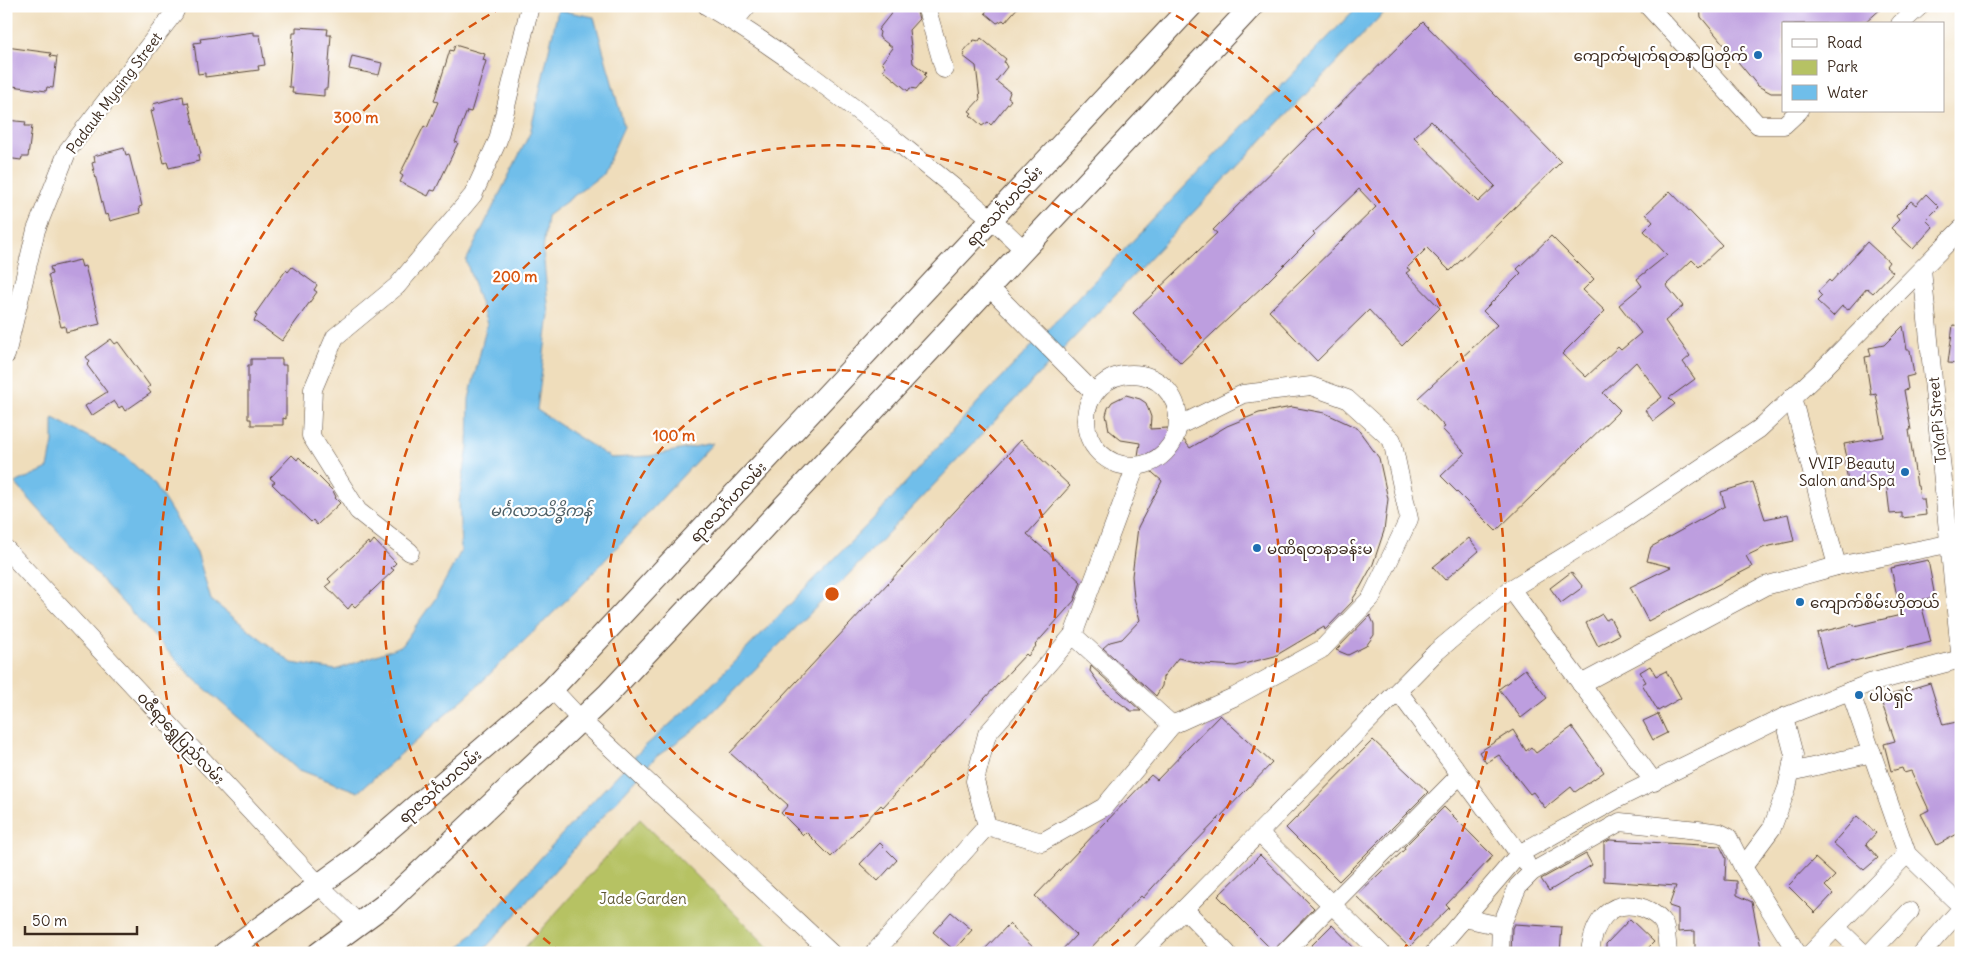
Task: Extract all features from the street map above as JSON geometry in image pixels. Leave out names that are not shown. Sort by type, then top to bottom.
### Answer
[{"type":"main road","name":"ရာဇသင်္ဂဟလမ်း","points":[[224,953],[352,861],[552,689],[1191,6]]},
{"type":"main road","points":[[319,953],[387,903],[615,687],[1252,6]]},
{"type":"street","name":"Padauk Myaing Street","points":[[6,355],[36,230],[68,150],[174,13],[177,6]]},
{"type":"street","points":[[410,552],[358,511],[310,436],[313,389],[335,337],[398,286],[473,195],[498,140],[530,6]]},
{"type":"street","points":[[707,6],[734,22],[845,100],[992,219],[1024,250]]},
{"type":"street","points":[[734,22],[747,6]]},
{"type":"street","points":[[926,6],[944,69]]},
{"type":"street","points":[[1648,6],[1758,125],[1784,125],[1798,112]]},
{"type":"street","points":[[1902,22],[1920,6]]},
{"type":"street","points":[[1141,953],[1436,652],[1511,589],[1619,523],[1759,430],[1821,371],[1961,229]]},
{"type":"street","name":"TaYaPi Street","points":[[1922,269],[1960,660]]},
{"type":"street","points":[[989,287],[1094,393]]},
{"type":"street","points":[[1138,375],[1148,377],[1157,382],[1171,397],[1178,416],[1178,426],[1173,441],[1164,454],[1152,462],[1136,466],[1116,464],[1099,453],[1092,444],[1088,435],[1086,420],[1088,405],[1094,393],[1117,376],[1138,375]]},
{"type":"street","points":[[987,826],[1042,842],[1104,807],[1172,725],[1234,697],[1322,649],[1371,598],[1409,519],[1392,440],[1347,398],[1311,386],[1243,394],[1178,426]]},
{"type":"street","points":[[1792,397],[1837,566]]},
{"type":"street","points":[[987,826],[975,781],[987,734],[1072,635],[1136,466]]},
{"type":"street","points":[[1581,684],[1765,586],[1837,566],[1948,544]]},
{"type":"street","name":"ဝဇီရာရွှေပြည်လမ်း","points":[[6,549],[319,885],[359,924]]},
{"type":"street","points":[[1511,589],[1654,782]]},
{"type":"street","points":[[1072,635],[1172,725]]},
{"type":"street","points":[[1434,953],[1519,854],[1607,805],[1784,717],[1870,683],[1960,660]]},
{"type":"street","points":[[552,689],[581,720],[831,953]]},
{"type":"street","points":[[1398,691],[1532,872]]},
{"type":"street","points":[[1850,691],[1907,854],[1961,908],[1922,953]]},
{"type":"street","points":[[1743,867],[1772,828],[1787,788],[1794,755],[1784,717]]},
{"type":"street","points":[[1791,772],[1872,754]]},
{"type":"street","points":[[1284,953],[1460,775]]},
{"type":"street","points":[[1607,805],[1620,822]]},
{"type":"street","points":[[1500,953],[1500,926],[1518,886],[1532,872],[1620,822],[1720,833],[1728,837],[1743,867],[1798,953]]},
{"type":"street","points":[[874,953],[987,826]]},
{"type":"street","points":[[1260,833],[1381,953]]},
{"type":"street","points":[[1811,953],[1907,854]]},
{"type":"street","points":[[1590,953],[1592,937],[1597,924],[1606,913],[1623,905],[1647,910],[1657,917],[1664,925],[1668,953]]},
{"type":"street","points":[[1184,909],[1227,953]]},
{"type":"street","points":[[1870,953],[1910,911]]},
{"type":"street","points":[[1464,918],[1500,926]]},
{"type":"street","points":[[1836,927],[1863,953]]},
{"type":"green space","name":"Jade Garden","points":[[640,819],[774,953],[520,953]]},
{"type":"water","points":[[1358,6],[1390,6],[847,576],[698,727],[656,757],[481,953],[455,953],[574,821],[643,748],[694,703],[873,519],[979,401]]},
{"type":"water","name":"မင်္ဂလာသိဒ္ဓိကန်","points":[[558,10],[594,17],[624,126],[603,174],[547,216],[543,251],[549,314],[537,410],[611,458],[650,456],[713,443],[582,585],[470,693],[358,792],[297,769],[192,677],[15,483],[48,468],[53,442],[53,418],[126,457],[155,485],[197,552],[211,600],[292,663],[336,670],[401,646],[435,599],[461,551],[459,501],[468,447],[469,399],[487,324],[466,261],[530,133]]},
{"type":"building","points":[[897,6],[910,6],[917,12],[919,19],[909,30],[913,63],[926,73],[924,75],[926,77],[916,89],[910,88],[908,91],[883,70],[885,67],[882,62],[893,48],[879,37],[880,32],[878,30]]},
{"type":"building","points":[[990,6],[1019,6],[1005,22],[1003,20],[997,23],[985,13]]},
{"type":"building","name":"ကျောက်မျက်ရတနာပြတိုက်","points":[[1700,6],[1884,6],[1866,22],[1782,22],[1782,93],[1771,93],[1758,86],[1701,17]]},
{"type":"building","points":[[1423,22],[1561,162],[1450,271],[1427,248],[1407,268],[1410,270],[1406,273],[1440,308],[1402,346],[1369,310],[1317,361],[1269,311],[1376,207],[1359,189],[1313,233],[1315,234],[1263,286],[1181,363],[1133,313],[1217,233],[1213,230]],"holes":[[[1431,121],[1495,186],[1478,202],[1414,137]]]},
{"type":"building","points":[[296,27],[328,29],[327,35],[331,35],[327,89],[324,89],[324,96],[292,93],[293,87],[289,87],[293,33],[296,33]]},
{"type":"building","points":[[254,32],[254,35],[260,35],[265,65],[258,66],[259,70],[205,77],[205,73],[198,74],[194,43],[201,42],[200,39]]},
{"type":"building","points":[[981,38],[1006,59],[1004,62],[1007,67],[996,81],[1010,92],[1008,98],[1011,100],[991,125],[988,122],[982,126],[970,115],[972,113],[969,111],[980,99],[976,66],[963,56],[965,53],[963,52],[974,40],[979,41]]},
{"type":"building","points":[[455,45],[485,54],[483,60],[486,61],[471,112],[467,111],[455,142],[458,143],[435,191],[431,190],[428,196],[400,182],[403,176],[400,174],[424,126],[427,128],[438,102],[434,101],[450,50],[453,51]]},
{"type":"building","points":[[6,47],[51,53],[50,56],[57,57],[53,88],[47,87],[46,91],[6,85]]},
{"type":"building","points":[[352,56],[382,63],[379,75],[349,69]]},
{"type":"building","points":[[183,96],[184,103],[188,102],[201,154],[198,155],[199,161],[169,168],[167,162],[164,163],[151,111],[154,110],[153,104]]},
{"type":"building","points":[[6,120],[26,122],[25,126],[32,126],[28,157],[22,157],[21,160],[6,158]]},
{"type":"building","points":[[124,148],[126,155],[129,154],[142,206],[139,207],[140,213],[110,221],[108,214],[105,215],[92,163],[95,162],[94,156]]},
{"type":"building","points":[[1670,191],[1722,245],[1699,267],[1692,260],[1666,285],[1683,306],[1665,321],[1690,356],[1683,362],[1695,379],[1669,398],[1675,404],[1653,421],[1645,410],[1662,397],[1636,362],[1603,393],[1620,410],[1496,531],[1441,476],[1465,453],[1442,429],[1445,427],[1418,398],[1497,325],[1483,311],[1521,273],[1517,269],[1551,236],[1594,279],[1583,290],[1605,311],[1562,354],[1586,377],[1618,347],[1621,350],[1641,333],[1619,305],[1642,286],[1637,279],[1667,255],[1644,231],[1653,222],[1646,214]]},
{"type":"building","points":[[1926,194],[1939,207],[1926,220],[1933,227],[1913,249],[1891,228],[1899,220],[1896,216],[1911,201],[1916,205]]},
{"type":"building","points":[[1867,242],[1889,262],[1886,266],[1893,272],[1873,293],[1867,288],[1848,310],[1842,306],[1833,316],[1817,301],[1822,296],[1818,292],[1829,280],[1831,282]]},
{"type":"building","points":[[80,260],[82,267],[85,266],[100,324],[66,332],[65,326],[61,327],[48,275],[52,274],[50,267]]},
{"type":"building","points":[[292,267],[317,285],[314,290],[317,292],[282,341],[254,321],[257,316],[255,314],[286,270],[288,272]]},
{"type":"building","points":[[1953,325],[1961,326],[1961,364],[1948,363]]},
{"type":"building","points":[[1903,326],[1907,350],[1910,350],[1914,375],[1906,377],[1908,389],[1904,390],[1911,430],[1909,430],[1917,486],[1920,499],[1924,499],[1926,515],[1902,518],[1902,513],[1890,514],[1886,480],[1849,486],[1844,459],[1847,458],[1844,444],[1884,437],[1876,394],[1871,395],[1865,357],[1871,356],[1869,348],[1884,345]]},
{"type":"building","points":[[111,339],[115,344],[118,342],[150,386],[147,388],[151,393],[125,411],[122,406],[119,408],[114,401],[91,416],[85,406],[107,392],[87,365],[90,362],[86,357]]},
{"type":"building","points":[[251,359],[282,359],[282,365],[286,365],[286,419],[283,418],[283,425],[251,425],[251,419],[248,419],[248,365],[251,365]]},
{"type":"building","name":"မဏိရတနာခန်းမ","points":[[1126,395],[1146,403],[1151,417],[1150,429],[1168,428],[1173,435],[1181,436],[1190,448],[1227,426],[1259,413],[1292,407],[1325,413],[1357,428],[1379,458],[1388,499],[1384,531],[1373,564],[1353,601],[1325,630],[1324,627],[1275,656],[1236,666],[1203,664],[1178,658],[1163,677],[1162,686],[1156,696],[1103,648],[1110,642],[1122,639],[1140,620],[1134,598],[1132,576],[1138,527],[1162,481],[1146,467],[1144,460],[1138,456],[1140,443],[1121,440],[1109,430],[1106,415],[1108,408],[1112,402]]},
{"type":"building","points":[[1021,440],[1070,486],[1027,534],[1081,582],[1074,601],[1035,645],[1028,656],[1026,654],[883,807],[881,805],[831,857],[806,832],[803,835],[781,813],[788,805],[730,753]]},
{"type":"building","points":[[292,455],[297,460],[299,457],[333,491],[335,498],[340,503],[317,525],[313,520],[311,522],[272,484],[275,482],[270,478]]},
{"type":"building","points":[[1753,482],[1765,519],[1788,514],[1794,541],[1765,547],[1746,556],[1752,567],[1648,621],[1630,587],[1671,567],[1647,561],[1651,547],[1725,506],[1721,492]]},
{"type":"building","points":[[1469,538],[1479,551],[1445,580],[1433,567]]},
{"type":"building","points":[[374,540],[396,563],[391,568],[394,570],[355,607],[352,604],[348,609],[326,586],[331,582],[328,579],[368,542],[370,545]]},
{"type":"building","points":[[1928,560],[1935,597],[1920,600],[1931,642],[1826,668],[1817,633],[1901,615],[1891,568]]},
{"type":"building","points":[[1571,572],[1583,587],[1561,603],[1550,588]]},
{"type":"building","points":[[1602,614],[1606,620],[1610,618],[1619,635],[1598,646],[1586,623]]},
{"type":"building","points":[[1370,615],[1374,624],[1374,635],[1366,646],[1348,655],[1336,650]]},
{"type":"building","points":[[1091,666],[1141,711],[1131,711],[1105,692],[1090,671]]},
{"type":"building","points":[[1650,666],[1656,676],[1666,671],[1681,698],[1658,711],[1642,684],[1646,682],[1640,672]]},
{"type":"building","points":[[1525,669],[1547,698],[1521,718],[1499,689]]},
{"type":"building","points":[[1930,683],[1943,725],[1961,721],[1961,832],[1937,845],[1921,814],[1929,810],[1911,771],[1904,773],[1902,768],[1891,771],[1884,744],[1895,741],[1880,698]]},
{"type":"building","points":[[1658,714],[1667,733],[1653,740],[1643,721]]},
{"type":"building","points":[[1220,715],[1272,763],[1143,898],[1141,896],[1086,953],[1059,953],[1076,935],[1035,896],[1151,775],[1157,780]]},
{"type":"building","points":[[1572,727],[1604,772],[1575,792],[1571,787],[1545,808],[1533,792],[1530,794],[1499,755],[1486,763],[1479,752],[1513,730],[1526,751],[1531,747],[1536,753]]},
{"type":"building","points":[[1373,740],[1428,792],[1339,881],[1286,828]]},
{"type":"building","points":[[1444,807],[1493,856],[1446,905],[1449,908],[1409,947],[1356,896],[1405,849],[1404,847]]},
{"type":"building","points":[[1857,816],[1876,833],[1866,844],[1878,858],[1864,870],[1833,843]]},
{"type":"building","points":[[1610,840],[1720,846],[1726,858],[1725,880],[1737,881],[1737,895],[1752,902],[1762,953],[1695,953],[1695,931],[1678,932],[1678,909],[1669,906],[1676,886],[1604,881],[1604,843]]},
{"type":"building","points":[[880,843],[897,860],[878,881],[860,864]]},
{"type":"building","points":[[1586,854],[1592,865],[1549,891],[1541,879]]},
{"type":"building","points":[[1260,855],[1314,908],[1273,951],[1218,896]]},
{"type":"building","points":[[1815,858],[1835,876],[1825,886],[1833,894],[1815,913],[1788,886]]},
{"type":"building","points":[[951,912],[972,930],[954,950],[933,932]]},
{"type":"building","points":[[1630,919],[1654,942],[1643,953],[1606,953],[1606,944]]},
{"type":"building","points":[[1009,924],[1039,953],[981,953]]},
{"type":"building","points":[[1514,924],[1562,927],[1560,953],[1511,953],[1512,928]]},
{"type":"building","points":[[1332,925],[1359,953],[1304,953]]},
{"type":"place","name":"ကျောက်မျက်ရတနာပြတိုက်","points":[[1758,55]]},
{"type":"place","name":"VVIP Beauty Salon and Spa","points":[[1905,472]]},
{"type":"place","name":"မဏိရတနာခန်းမ","points":[[1257,548]]},
{"type":"place","name":"ကျောက်စိမ်းဟိုတယ်","points":[[1800,602]]},
{"type":"place","name":"ပါပဲရှင်","points":[[1859,695]]}]
